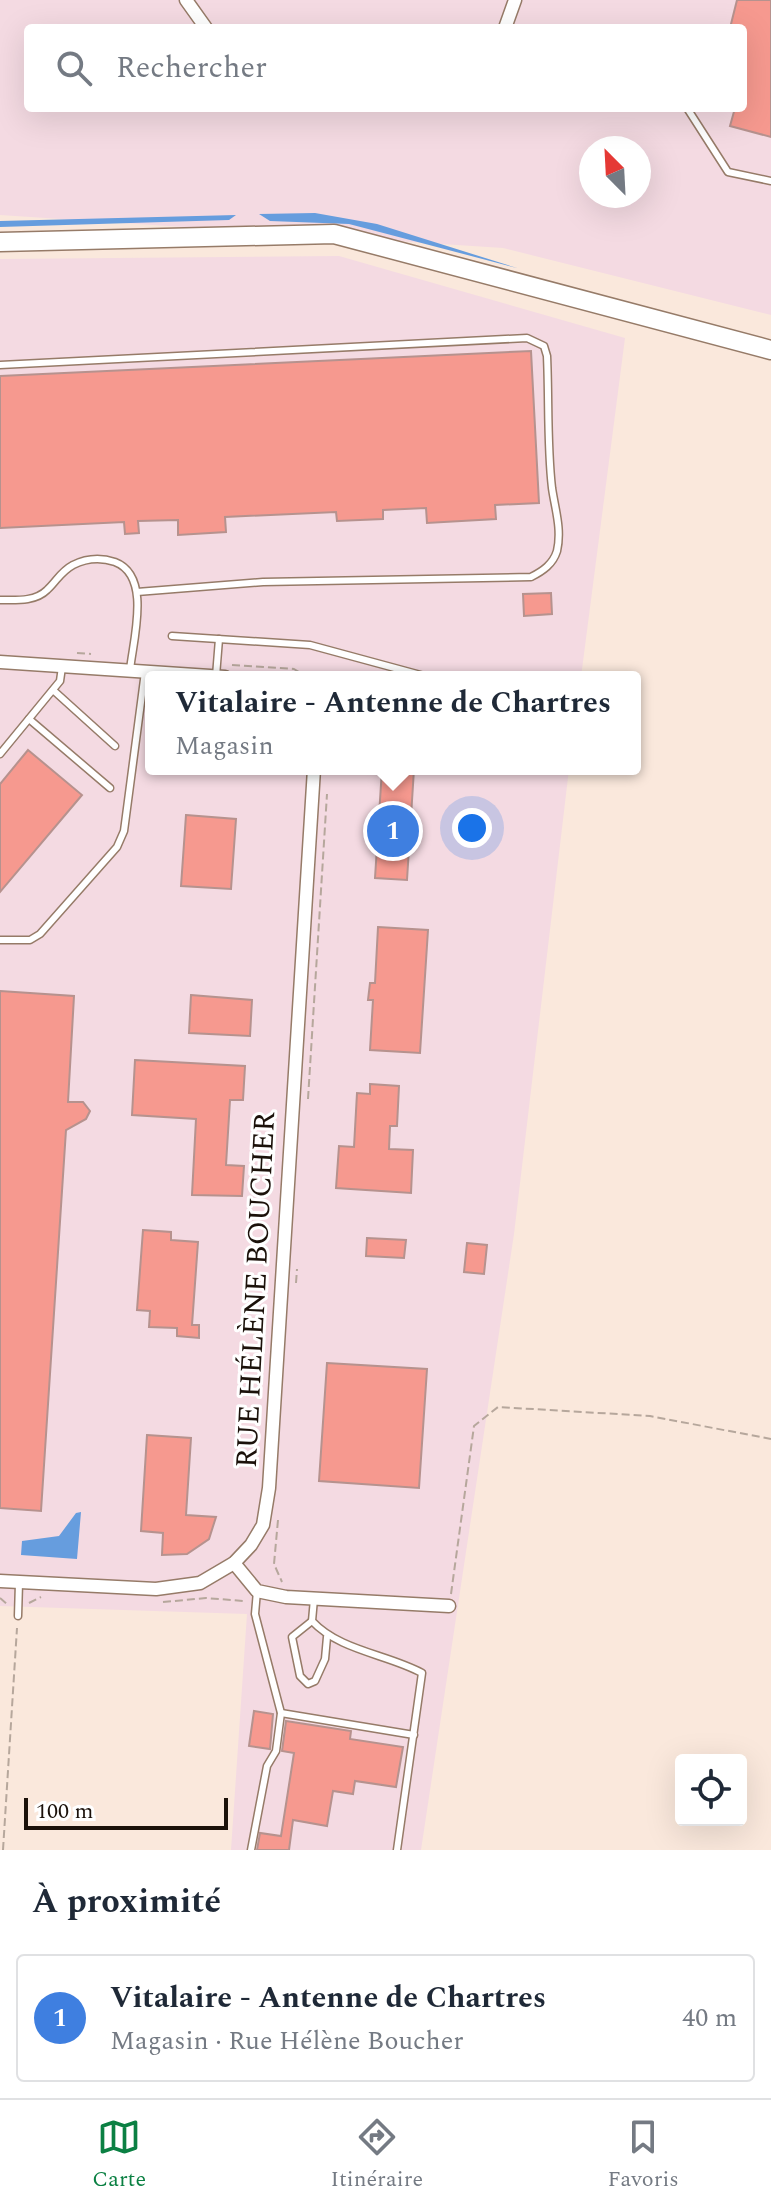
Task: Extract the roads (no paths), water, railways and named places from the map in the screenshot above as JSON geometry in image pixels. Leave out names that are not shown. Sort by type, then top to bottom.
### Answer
[{"type":"main road","points":[[0,242],[334,234],[771,350]]},
{"type":"street","points":[[186,0],[203,24]]},
{"type":"street","points":[[506,24],[515,0]]},
{"type":"street","points":[[0,662],[145,672]]},
{"type":"street","name":"RUE HÉLÈNE BOUCHER","points":[[0,1581],[177,1589],[216,1576],[234,1563],[263,1525],[269,1488],[314,775]]},
{"type":"street","points":[[234,1563],[257,1591],[314,1598],[449,1606]]},
{"type":"lane","points":[[690,112],[728,172],[771,181]]},
{"type":"lane","points":[[0,365],[527,338],[544,346],[547,356],[552,489],[559,515],[557,550],[551,564],[540,572],[531,577],[263,582],[137,592]]},
{"type":"lane","points":[[0,600],[37,597],[47,591],[60,573],[88,558],[121,564],[135,578],[137,592],[129,671]]},
{"type":"lane","points":[[172,636],[310,645],[406,671]]},
{"type":"lane","points":[[219,639],[221,671]]},
{"type":"lane","points":[[0,754],[60,681],[62,667]]},
{"type":"lane","points":[[0,940],[30,940],[40,934],[117,847],[124,831],[145,672]]},
{"type":"lane","points":[[53,690],[115,746]]},
{"type":"lane","points":[[29,719],[110,788]]},
{"type":"lane","points":[[18,1616],[19,1583]]},
{"type":"lane","points":[[251,1850],[267,1766],[276,1751],[281,1713],[255,1614],[257,1591]]},
{"type":"lane","points":[[314,1598],[312,1621],[292,1637],[300,1676],[308,1684],[315,1681],[325,1659],[327,1637]]},
{"type":"lane","points":[[312,1621],[327,1637],[399,1661],[422,1673],[397,1850]]},
{"type":"lane","points":[[281,1713],[414,1735]]},
{"type":"water","points":[[315,213],[377,224],[517,268],[349,224],[270,221],[259,214]]},
{"type":"water","points":[[236,215],[229,220],[0,227],[0,221]]},
{"type":"water","points":[[81,1512],[77,1559],[21,1555],[22,1541],[59,1536],[76,1513]]},
{"type":"place","name":"Vitalaire - Antenne de Chartres","points":[[393,831]]}]
